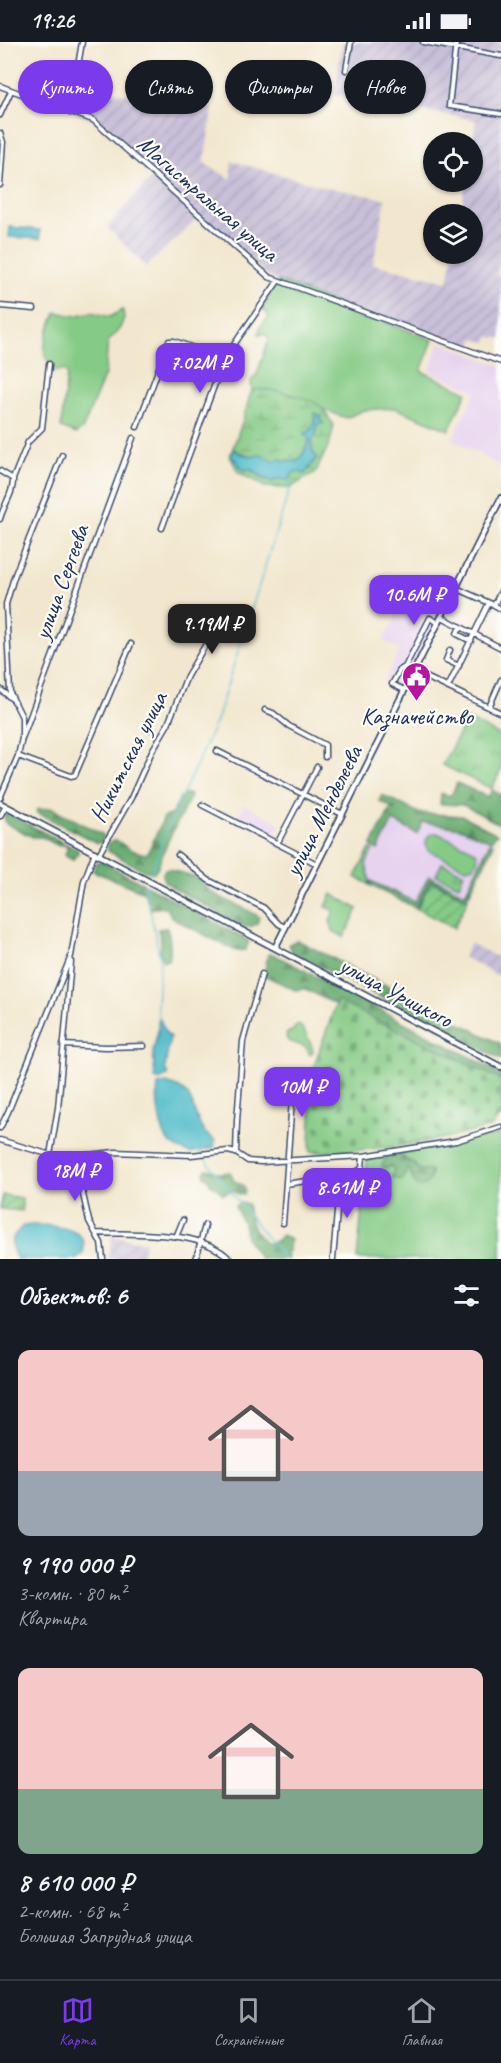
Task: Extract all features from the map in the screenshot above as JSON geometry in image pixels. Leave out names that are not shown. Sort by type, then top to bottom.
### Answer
[{"type":"main road","name":"улица Менделеева","points":[[275,948],[501,498]]},
{"type":"main road","name":"улица Урицкого","points":[[0,800],[6,806],[501,1067]]},
{"type":"street","points":[[79,60],[82,42]]},
{"type":"street","points":[[348,60],[351,42]]},
{"type":"street","points":[[423,42],[501,56]]},
{"type":"street","points":[[456,42],[449,106],[501,114]]},
{"type":"street","name":"Магистральная улица","points":[[0,86],[18,94]]},
{"type":"street","points":[[0,115],[11,91]]},
{"type":"street","name":"Магистральная улица","points":[[73,114],[93,120],[269,278],[501,362]]},
{"type":"street","points":[[0,133],[3,142],[0,185]]},
{"type":"street","points":[[162,528],[224,359],[278,281]]},
{"type":"street","points":[[0,306],[34,309]]},
{"type":"street","points":[[136,427],[169,341],[174,340],[224,359]]},
{"type":"street","points":[[0,519],[14,487],[12,479],[28,442],[42,428],[49,364]]},
{"type":"street","name":"улица Сергеева","points":[[22,738],[133,438]]},
{"type":"street","points":[[0,800],[18,756],[22,738],[22,717],[10,693],[6,604],[14,577],[62,455]]},
{"type":"street","points":[[0,471],[12,479]]},
{"type":"street","points":[[456,588],[501,609]]},
{"type":"street","points":[[448,687],[474,633],[501,591]]},
{"type":"street","points":[[404,690],[392,684],[400,670],[405,667],[430,618],[460,626],[501,648]]},
{"type":"street","name":"Никитская улица","points":[[71,956],[84,881],[97,853],[130,798],[152,751],[168,724],[187,676],[216,624]]},
{"type":"street","points":[[460,626],[457,634],[471,641]]},
{"type":"street","points":[[18,756],[71,776],[75,775],[130,644]]},
{"type":"street","points":[[450,650],[446,660],[459,666]]},
{"type":"street","points":[[405,667],[501,713]]},
{"type":"street","points":[[489,707],[501,680]]},
{"type":"street","points":[[0,689],[15,702]]},
{"type":"street","points":[[265,710],[325,745],[326,758]]},
{"type":"street","points":[[217,751],[342,814]]},
{"type":"street","points":[[278,843],[317,767]]},
{"type":"street","points":[[202,805],[317,864]]},
{"type":"street","points":[[0,816],[6,806]]},
{"type":"street","points":[[178,855],[208,880],[264,908],[279,924],[285,927]]},
{"type":"street","points":[[50,1155],[58,1108],[71,956]]},
{"type":"street","points":[[0,1128],[71,956]]},
{"type":"street","points":[[236,1153],[243,1041],[262,974]]},
{"type":"street","points":[[63,1045],[144,1046]]},
{"type":"street","points":[[283,1223],[294,1072]]},
{"type":"street","points":[[61,1158],[115,1152],[197,1155],[228,1151],[248,1161],[363,1156],[456,1141],[501,1127]]},
{"type":"street","points":[[0,1140],[61,1158],[69,1162],[78,1172],[89,1221],[101,1243],[103,1259]]},
{"type":"street","points":[[286,1184],[359,1172],[363,1156]]},
{"type":"street","points":[[333,1259],[340,1176]]},
{"type":"street","points":[[176,1237],[183,1220]]},
{"type":"street","points":[[196,1259],[205,1225]]},
{"type":"street","points":[[96,1233],[176,1237],[218,1248],[230,1259]]},
{"type":"shaded area","points":[[343,42],[501,42],[501,252],[497,275],[487,274],[501,276],[501,338],[489,337],[487,342],[474,339],[471,350],[269,277],[200,216],[146,267],[107,227],[154,175],[93,120],[77,115],[113,114],[113,92],[125,94],[125,114],[212,114],[204,163],[231,179],[231,161],[325,187],[386,199],[373,264],[448,281],[451,264],[483,264],[483,204],[462,204],[464,192],[483,192],[483,132],[474,132],[476,120],[426,111],[426,60],[344,60],[344,97],[334,95]]},
{"type":"shaded area","points":[[440,343],[501,366],[501,467],[452,439],[476,391],[429,371]]},
{"type":"shaded area","points":[[404,599],[439,616],[401,690],[384,681],[400,650],[384,641]]},
{"type":"shaded area","points":[[244,804],[281,824],[273,838],[237,818]]},
{"type":"shaded area","points":[[391,807],[424,823],[460,828],[495,844],[454,928],[354,877]]},
{"type":"shaded area","points":[[470,943],[501,959],[501,977],[463,957]]},
{"type":"shaded area","points":[[112,1236],[145,1243],[141,1259],[108,1259]]},
{"type":"green space","points":[[278,281],[433,340],[421,371],[467,392],[449,430],[395,408],[364,410],[346,418],[306,403],[252,394],[251,381],[257,374],[269,339],[266,334],[259,334],[260,327],[269,317],[261,309]]},
{"type":"green space","points":[[123,310],[124,318],[120,328],[108,342],[105,374],[83,428],[76,434],[61,428],[67,373],[63,370],[53,372],[44,350],[57,312],[74,316],[92,312],[110,317]]},
{"type":"green space","points":[[253,390],[278,392],[308,399],[323,409],[334,426],[330,442],[316,472],[290,488],[265,487],[238,472],[230,456]],"holes":[[[314,415],[319,415],[323,423],[317,425],[316,436],[312,440],[312,451],[304,474],[297,471],[270,481],[254,472],[243,470],[233,458],[236,451],[256,457],[262,455],[274,461],[296,462],[304,453],[313,428]]]},
{"type":"green space","points":[[467,719],[501,736],[501,769],[492,789],[442,765]]},
{"type":"green space","points":[[457,783],[488,797],[492,790],[501,795],[501,825],[463,805],[440,804],[441,793],[448,796],[452,794]]},
{"type":"green space","points":[[189,794],[190,798],[154,872],[145,871],[108,851],[108,843],[116,840],[131,850],[145,854],[148,852],[164,817],[172,814],[180,798]]},
{"type":"green space","points":[[382,795],[419,813],[463,816],[497,834],[491,841],[460,828],[423,822],[417,834],[393,821],[378,850],[371,846],[391,808],[396,809],[379,801]]},
{"type":"green space","points":[[52,808],[102,834],[104,836],[102,842],[97,843],[36,812],[38,809]]},
{"type":"green space","points":[[6,813],[78,850],[78,855],[72,860],[65,854],[66,845],[57,845],[42,837],[33,837],[6,824],[4,815]]},
{"type":"green space","points":[[437,833],[476,851],[478,857],[474,866],[466,868],[429,851],[426,845],[428,836]]},
{"type":"green space","points":[[490,842],[494,844],[467,898],[431,880],[416,908],[369,885],[371,881],[415,902],[429,876],[465,893]]},
{"type":"green space","points":[[370,849],[373,850],[366,864],[369,884],[355,877]]},
{"type":"green space","points":[[101,861],[246,939],[249,942],[245,950],[236,951],[172,918],[164,907],[150,909],[144,892],[93,871],[96,863]]},
{"type":"green space","points":[[442,863],[464,873],[459,885],[436,875]]},
{"type":"green space","points":[[170,869],[201,880],[215,894],[259,917],[257,924],[245,927],[175,889],[164,881],[163,873]]},
{"type":"green space","points":[[431,881],[468,899],[454,928],[417,909]]},
{"type":"green space","points":[[332,894],[358,909],[344,937],[333,931],[330,921],[334,911],[326,907]]},
{"type":"green space","points":[[167,928],[170,952],[168,960],[163,961],[158,929]]},
{"type":"green space","points":[[297,940],[501,1044],[501,1059],[292,952],[289,944]]},
{"type":"green space","points":[[268,954],[273,954],[501,1073],[501,1116],[493,1122],[338,1006],[306,989],[295,990],[264,975]]},
{"type":"green space","points":[[337,1001],[501,1080],[501,1111],[492,1127],[402,1145],[310,1152],[312,1071]]},
{"type":"green space","points":[[298,1024],[311,1046],[313,1052],[310,1055],[306,1047],[288,1041],[286,1037],[287,1033]]},
{"type":"green space","points":[[501,1134],[501,1259],[357,1259],[367,1159]]},
{"type":"green space","points":[[399,1156],[414,1163],[419,1169],[431,1171],[426,1184],[418,1187],[408,1168],[402,1180],[393,1178],[394,1169],[391,1166],[382,1167],[385,1159]]},
{"type":"green space","points":[[207,1169],[221,1173],[230,1172],[234,1181],[243,1185],[244,1194],[240,1195],[232,1190],[224,1194],[220,1192],[205,1177],[204,1172]]},
{"type":"green space","points":[[3,1195],[22,1198],[22,1211],[0,1209]]},
{"type":"green space","points":[[239,1203],[248,1204],[253,1226],[267,1244],[276,1241],[282,1235],[290,1240],[289,1250],[286,1253],[288,1259],[260,1259],[246,1238],[245,1228],[235,1206]]},
{"type":"water","points":[[10,227],[40,230],[40,239],[9,237]]},
{"type":"water","points":[[315,413],[319,415],[323,423],[317,425],[316,436],[311,440],[312,451],[316,459],[305,474],[297,471],[289,480],[277,479],[272,482],[250,469],[243,470],[231,457],[234,449],[241,454],[262,455],[274,461],[280,458],[284,461],[296,462],[305,452],[309,439],[304,433],[310,432]]},
{"type":"water","points":[[160,1019],[170,1037],[165,1068],[168,1076],[158,1080],[155,1079],[153,1050]]},
{"type":"water","points":[[166,1083],[181,1089],[189,1097],[199,1123],[215,1141],[214,1148],[190,1153],[169,1142],[161,1123],[157,1098],[158,1085]]},
{"type":"water","points":[[39,1225],[70,1230],[83,1240],[83,1253],[77,1259],[17,1259],[12,1249],[12,1241],[23,1226]]},
{"type":"waterway","points":[[151,875],[162,841],[216,721],[290,488],[289,480]]},
{"type":"waterway","points":[[145,885],[160,959],[157,1005],[159,1020]]},
{"type":"waterway","points":[[198,1150],[284,1259]]},
{"type":"place","name":"Казначейство","points":[[417,702]]}]
